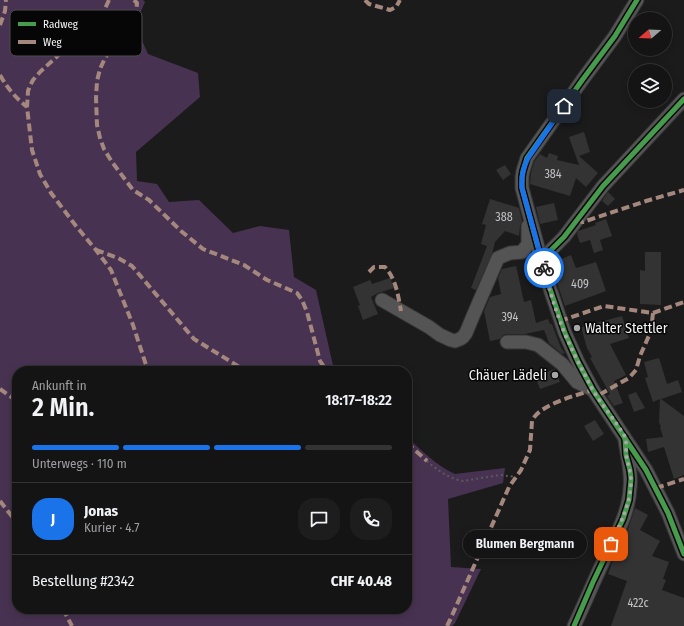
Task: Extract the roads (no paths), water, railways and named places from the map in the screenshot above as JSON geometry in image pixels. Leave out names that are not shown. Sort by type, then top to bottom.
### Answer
[{"type":"street","points":[[637,0],[615,36],[528,158],[523,171],[522,182],[546,277],[565,333],[593,390],[646,470],[674,526],[684,554]]},
{"type":"street","points":[[542,259],[564,237],[603,186],[684,99]]},
{"type":"street","points":[[382,300],[451,340],[455,341],[464,337],[498,258],[510,253],[522,252],[528,244],[528,226],[530,217]]},
{"type":"street","points":[[507,342],[526,342],[538,345],[562,364],[577,382],[593,390]]},
{"type":"street","points":[[574,626],[623,519],[629,500],[631,479],[626,454],[625,437]]},
{"type":"place","name":"Walter Stettler","points":[[577,328]]},
{"type":"place","name":"Chäuer Lädeli","points":[[555,375]]},
{"type":"place","name":"Blumen Bergmann","points":[[611,544]]}]
